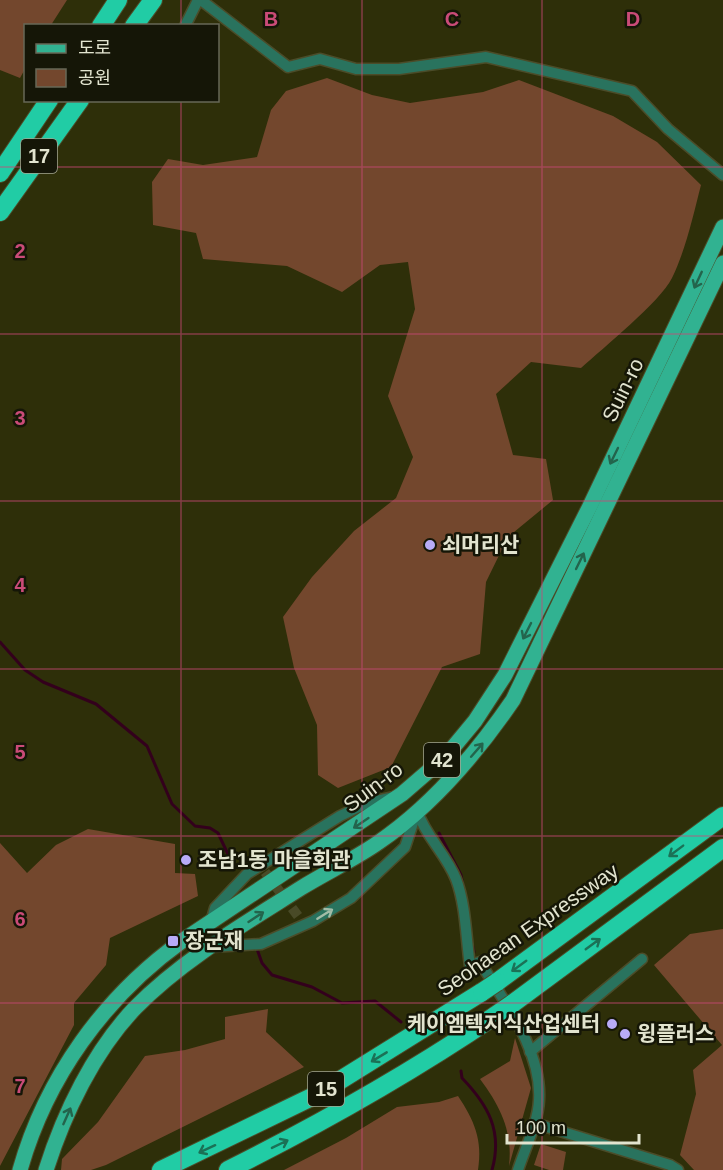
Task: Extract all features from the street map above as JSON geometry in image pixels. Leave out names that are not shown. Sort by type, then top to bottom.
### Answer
[{"type":"highway","points":[[101,24],[118,0]]},
{"type":"highway","points":[[135,24],[153,0]]},
{"type":"highway","name":"17","points":[[0,173],[48,102]]},
{"type":"highway","name":"17","points":[[0,212],[79,102]]},
{"type":"highway","name":"Seohaean Expressway","points":[[161,1170],[318,1094],[428,1028],[489,987],[723,816]]},
{"type":"highway","name":"15","points":[[228,1170],[324,1122],[442,1051],[512,1004],[723,848]]},
{"type":"main road","name":"Suin-ro","points":[[20,1170],[28,1141],[46,1100],[73,1054],[101,1016],[150,964],[402,794],[446,756],[475,721],[505,675],[589,508],[723,227]]},
{"type":"main road","name":"Suin-ro","points":[[46,1170],[71,1106],[116,1031],[152,993],[211,947],[302,888],[379,842],[417,811],[487,738],[513,700],[723,263]]},
{"type":"street","points":[[185,24],[200,0],[288,67],[320,59],[356,69],[399,69],[486,57],[632,91],[668,129],[723,175]]},
{"type":"street","points":[[211,922],[215,908],[247,874],[263,869],[340,816],[367,803],[402,794]]},
{"type":"street","points":[[211,947],[261,944],[300,921],[351,898],[405,847],[417,811]]},
{"type":"street","points":[[417,811],[424,830],[441,850],[456,880],[470,966],[480,962],[523,1034],[539,1083],[539,1101],[534,1123],[518,1170]]},
{"type":"street","points":[[530,1052],[642,959]]},
{"type":"street","points":[[534,1123],[670,1165],[678,1170]]},
{"type":"green space","points":[[0,0],[67,0],[52,24],[24,24],[24,71],[20,78],[0,70]]},
{"type":"green space","points":[[327,78],[372,95],[410,103],[483,92],[519,80],[613,116],[657,142],[701,185],[677,267],[666,288],[644,312],[581,368],[531,362],[496,394],[513,455],[546,459],[553,500],[508,537],[486,582],[480,654],[442,667],[391,767],[338,788],[318,775],[317,725],[294,668],[283,617],[312,577],[354,531],[396,498],[413,457],[388,396],[415,309],[408,262],[380,265],[342,292],[287,266],[203,259],[196,233],[153,225],[152,182],[168,159],[203,165],[257,157],[271,110],[286,91]]},
{"type":"green space","points":[[88,829],[175,844],[175,873],[195,874],[198,896],[110,938],[106,965],[74,1003],[74,1025],[0,1166],[0,843],[27,873],[56,845]]},
{"type":"green space","points":[[723,929],[723,1170],[694,1170],[680,1155],[696,1094],[693,1070],[722,1045],[654,965],[690,934]]},
{"type":"green space","points":[[268,1009],[266,1032],[304,1067],[106,1165],[91,1170],[61,1170],[62,1159],[98,1122],[145,1056],[185,1050],[225,1039],[225,1017]]},
{"type":"green space","points":[[515,1038],[531,1088],[509,1166],[507,1130],[494,1099],[480,1079],[510,1061]]},
{"type":"green space","points":[[458,1096],[469,1113],[476,1131],[479,1149],[478,1170],[284,1170],[346,1138],[397,1107],[439,1102]]},
{"type":"green space","points":[[541,1144],[566,1152],[563,1170],[549,1170],[534,1165]]},
{"type":"waterway","points":[[0,642],[25,670],[43,682],[96,704],[147,746],[172,804],[195,826],[210,828],[218,833],[233,865]]},
{"type":"waterway","points":[[439,833],[461,875],[463,885]]},
{"type":"waterway","points":[[472,942],[474,952]]},
{"type":"waterway","points":[[257,949],[262,963],[272,975],[312,987],[342,1003],[375,1001],[401,1022]]},
{"type":"waterway","points":[[461,1071],[462,1078],[479,1098],[491,1120],[496,1143],[492,1170]]},
{"type":"tunnel","points":[[265,872],[298,916]]},
{"type":"place","name":"쇠머리산","points":[[430,545]]},
{"type":"place","name":"조남1동 마을회관","points":[[186,860]]},
{"type":"place","name":"장군재","points":[[173,941]]},
{"type":"place","name":"케이엠텍지식산업센터","points":[[612,1024]]},
{"type":"place","name":"윙플러스","points":[[625,1034]]}]
